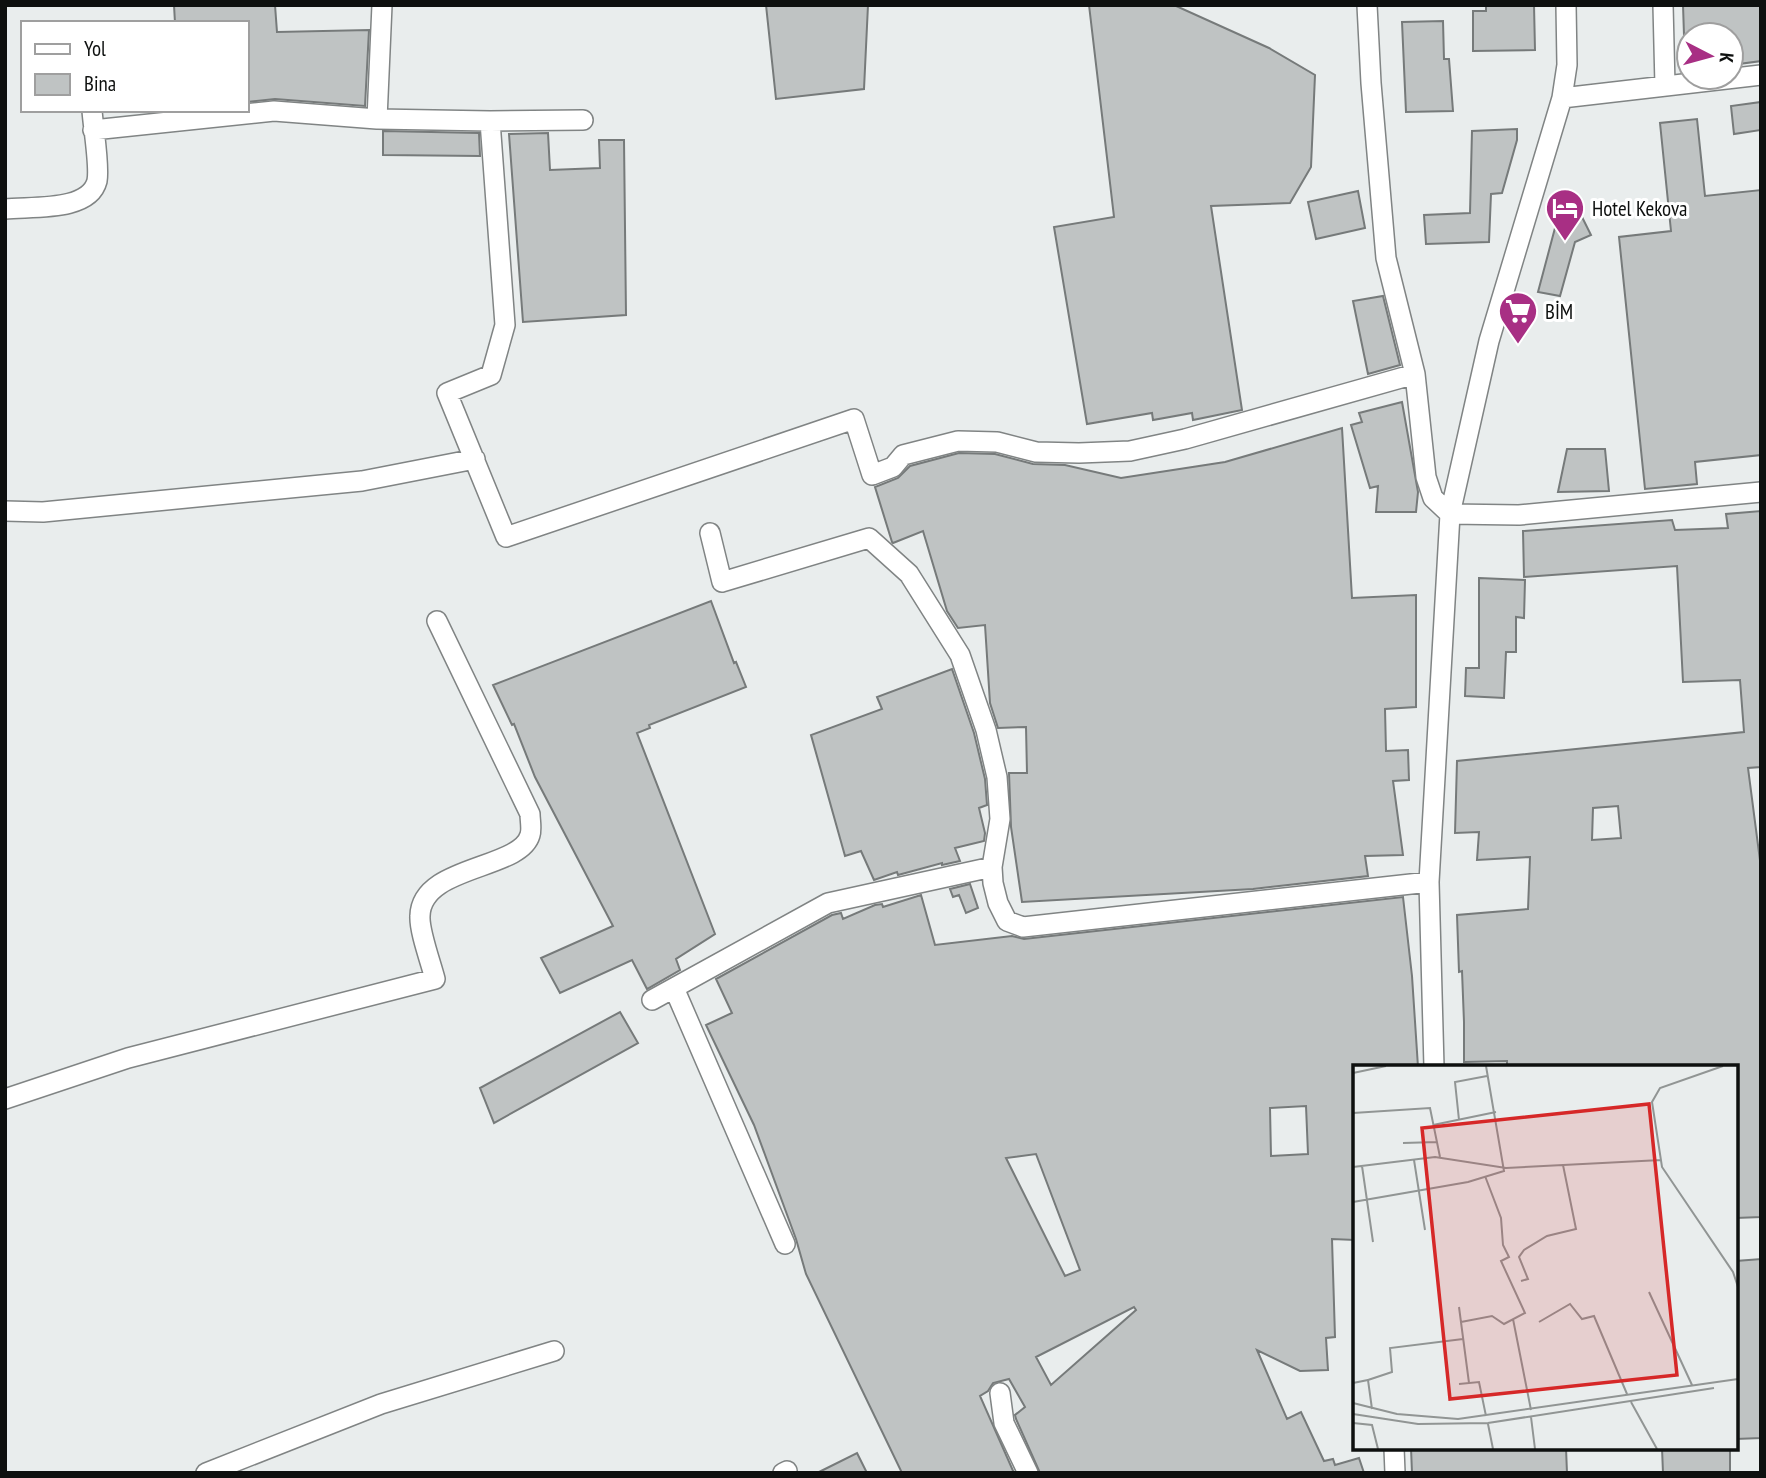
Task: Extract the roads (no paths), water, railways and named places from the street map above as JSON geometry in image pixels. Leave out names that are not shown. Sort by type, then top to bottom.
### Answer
[{"type":"street","points":[[377,119],[382,5]]},
{"type":"street","points":[[1367,5],[1386,258],[1415,374],[1426,477],[1433,498],[1450,514],[1519,515],[1761,492]]},
{"type":"street","points":[[1434,1065],[1430,882],[1450,514],[1489,341],[1562,98],[1567,65],[1566,5]]},
{"type":"street","points":[[1663,5],[1665,86]]},
{"type":"street","points":[[1562,98],[1761,75]]},
{"type":"street","points":[[93,130],[274,111],[377,119],[583,120]]},
{"type":"street","points":[[5,209],[77,203],[91,194],[97,179],[92,112]]},
{"type":"street","points":[[490,121],[505,325],[491,375],[447,393],[506,537],[854,419],[872,475],[893,467],[902,455],[958,441],[997,442],[1036,452],[1130,451],[1198,436],[1415,374]]},
{"type":"street","points":[[5,511],[43,512],[362,481],[475,459]]},
{"type":"street","points":[[710,533],[722,582],[869,538],[909,574],[960,655],[986,730],[997,777],[1000,819],[992,867],[993,883],[998,903],[1007,920],[1023,927],[1430,882]]},
{"type":"street","points":[[5,1100],[128,1058],[435,979],[419,917],[424,900],[438,884],[522,848],[531,835],[530,814],[437,621]]},
{"type":"street","points":[[652,1000],[828,904],[992,867]]},
{"type":"street","points":[[674,988],[785,1244]]},
{"type":"street","points":[[206,1473],[381,1404],[554,1351]]},
{"type":"street","points":[[1000,1393],[1004,1423],[1028,1473]]},
{"type":"street","points":[[1394,1450],[1395,1473]]},
{"type":"place","name":"Hotel Kekova","points":[[1565,242]]},
{"type":"place","name":"BİM","points":[[1518,345]]}]
